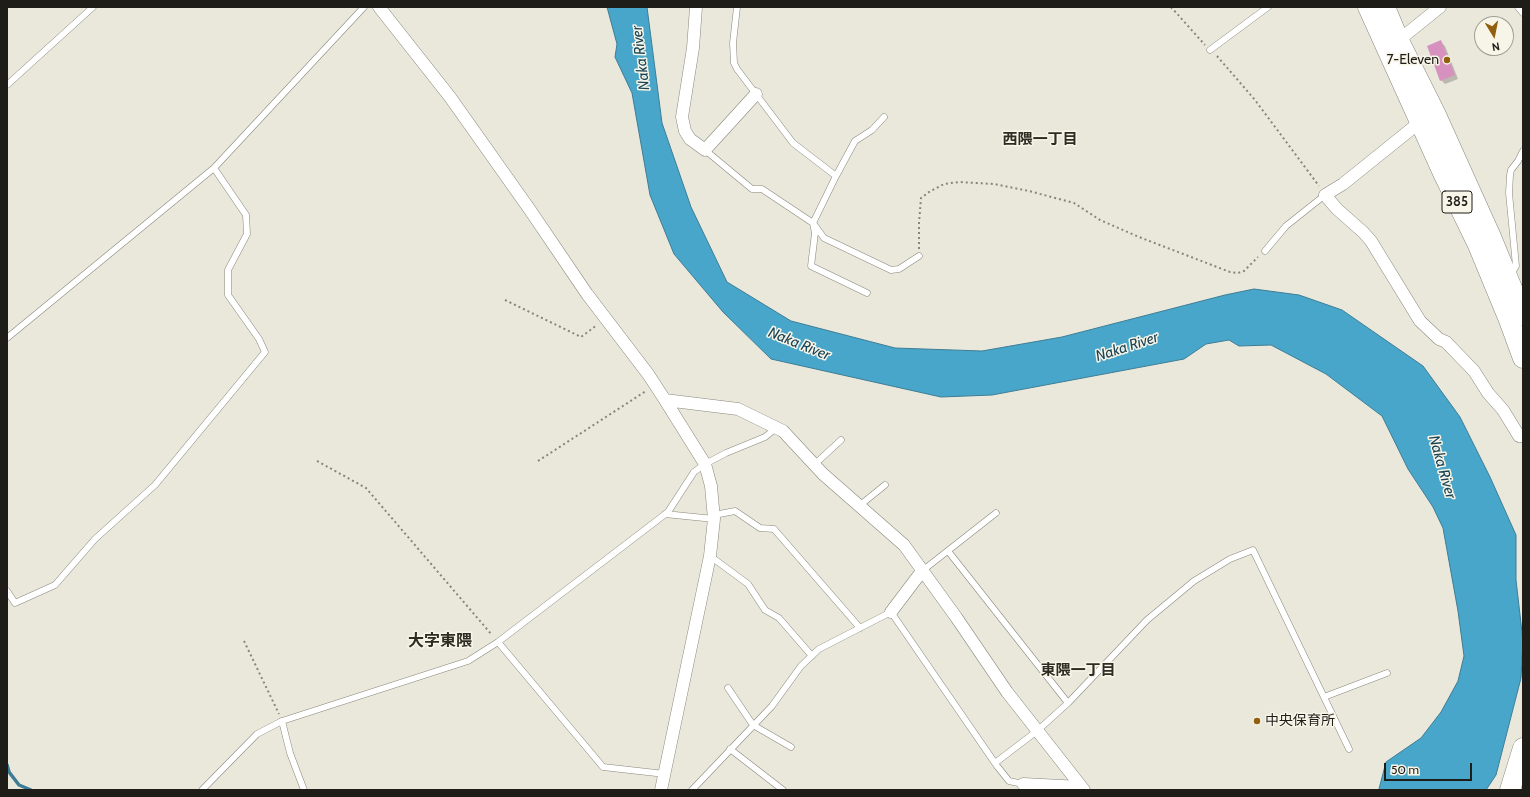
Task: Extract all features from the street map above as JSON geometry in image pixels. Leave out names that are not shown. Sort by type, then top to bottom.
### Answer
[{"type":"highway","name":"385","points":[[1368,7],[1393,44],[1436,115],[1523,315]]},
{"type":"highway","name":"385","points":[[1384,7],[1393,44],[1420,122],[1478,245],[1512,327],[1523,358]]},
{"type":"highway","points":[[1510,790],[1523,748]]},
{"type":"street","points":[[379,7],[450,97],[587,294],[655,385],[705,464],[711,486],[714,517],[710,556],[661,790]]},
{"type":"street","points":[[696,7],[693,48],[682,116],[685,131],[690,139],[705,150],[756,94]]},
{"type":"street","points":[[1393,44],[1440,7]]},
{"type":"street","points":[[1420,122],[1343,184],[1325,195],[1337,209],[1371,241],[1420,321],[1439,339],[1446,342],[1471,367],[1519,436],[1523,436]]},
{"type":"street","points":[[665,400],[738,409],[783,431],[814,466],[904,545],[956,617],[1007,692],[1083,788]]},
{"type":"street","points":[[891,612],[922,571]]},
{"type":"street","points":[[1023,784],[1083,788]]},
{"type":"lane","points":[[7,85],[92,7]]},
{"type":"lane","points":[[7,338],[214,168],[364,7]]},
{"type":"lane","points":[[737,7],[733,43],[734,63],[793,143],[836,176]]},
{"type":"lane","points":[[1210,50],[1268,7]]},
{"type":"lane","points":[[1518,7],[1523,13]]},
{"type":"lane","points":[[867,293],[811,266],[815,233],[813,223],[855,141],[872,130],[884,117]]},
{"type":"lane","points":[[705,150],[752,189],[762,189],[813,223],[824,238],[891,270],[899,269],[919,256]]},
{"type":"lane","points":[[1508,280],[1516,266],[1509,193],[1510,175],[1511,170],[1523,151]]},
{"type":"lane","points":[[7,591],[15,603],[54,585],[95,539],[155,485],[265,352],[259,339],[228,295],[228,270],[247,234],[246,215],[214,168]]},
{"type":"lane","points":[[1265,251],[1286,226],[1325,195]]},
{"type":"lane","points":[[202,790],[257,734],[282,721],[468,661],[498,642],[665,514],[694,472],[705,464],[765,437],[776,428]]},
{"type":"lane","points":[[814,466],[840,440]]},
{"type":"lane","points":[[859,506],[884,485]]},
{"type":"lane","points":[[665,514],[714,517],[735,510],[760,528],[774,529],[860,628]]},
{"type":"lane","points":[[922,571],[996,513]]},
{"type":"lane","points":[[995,763],[1037,731],[1068,702],[1148,620],[1194,580],[1230,559],[1253,550],[1349,749]]},
{"type":"lane","points":[[948,551],[1068,702]]},
{"type":"lane","points":[[710,556],[748,584],[766,610],[779,618],[812,656]]},
{"type":"lane","points":[[692,790],[772,706],[801,666],[819,649],[891,612],[995,763],[1009,781],[1023,784]]},
{"type":"lane","points":[[498,642],[603,767],[664,774]]},
{"type":"lane","points":[[1324,697],[1387,673]]},
{"type":"lane","points":[[728,688],[753,725],[791,747]]},
{"type":"lane","points":[[282,721],[290,753],[304,790]]},
{"type":"lane","points":[[730,749],[783,790]]},
{"type":"path","points":[[1171,7],[1231,71],[1255,100],[1325,195]]},
{"type":"path","points":[[919,256],[921,198],[944,184],[959,182],[994,184],[1030,191],[1074,203],[1100,220],[1133,235],[1230,272],[1238,273],[1244,271],[1265,251]]},
{"type":"path","points":[[505,300],[581,338],[605,318]]},
{"type":"path","points":[[538,461],[655,385]]},
{"type":"path","points":[[317,461],[366,488],[498,642]]},
{"type":"path","points":[[244,641],[282,721]]},
{"type":"water","name":"Naka River","points":[[607,7],[647,7],[662,123],[691,207],[727,282],[791,321],[895,348],[982,351],[1062,337],[1225,295],[1254,289],[1299,295],[1342,310],[1423,366],[1460,417],[1490,477],[1516,535],[1516,580],[1523,641],[1521,678],[1496,775],[1486,790],[1379,789],[1386,762],[1421,738],[1441,712],[1458,681],[1464,656],[1458,611],[1443,528],[1433,507],[1408,469],[1382,416],[1326,374],[1271,345],[1239,346],[1229,340],[1206,344],[1184,359],[992,395],[941,397],[771,359],[723,312],[674,254],[650,195],[632,93],[615,57],[617,44]]},
{"type":"building","points":[[1441,40],[1455,75],[1440,81],[1427,46]]},
{"type":"waterway","points":[[7,765],[9,772],[19,785],[31,790]]},
{"type":"place","name":"7-Eleven","points":[[1447,60]]},
{"type":"place","name":"中央保育所","points":[[1257,721]]},
{"type":"district","name":"西隈一丁目","points":[[1040,140]]},
{"type":"district","name":"大字東隈","points":[[440,641]]},
{"type":"district","name":"東隈一丁目","points":[[1078,671]]}]
